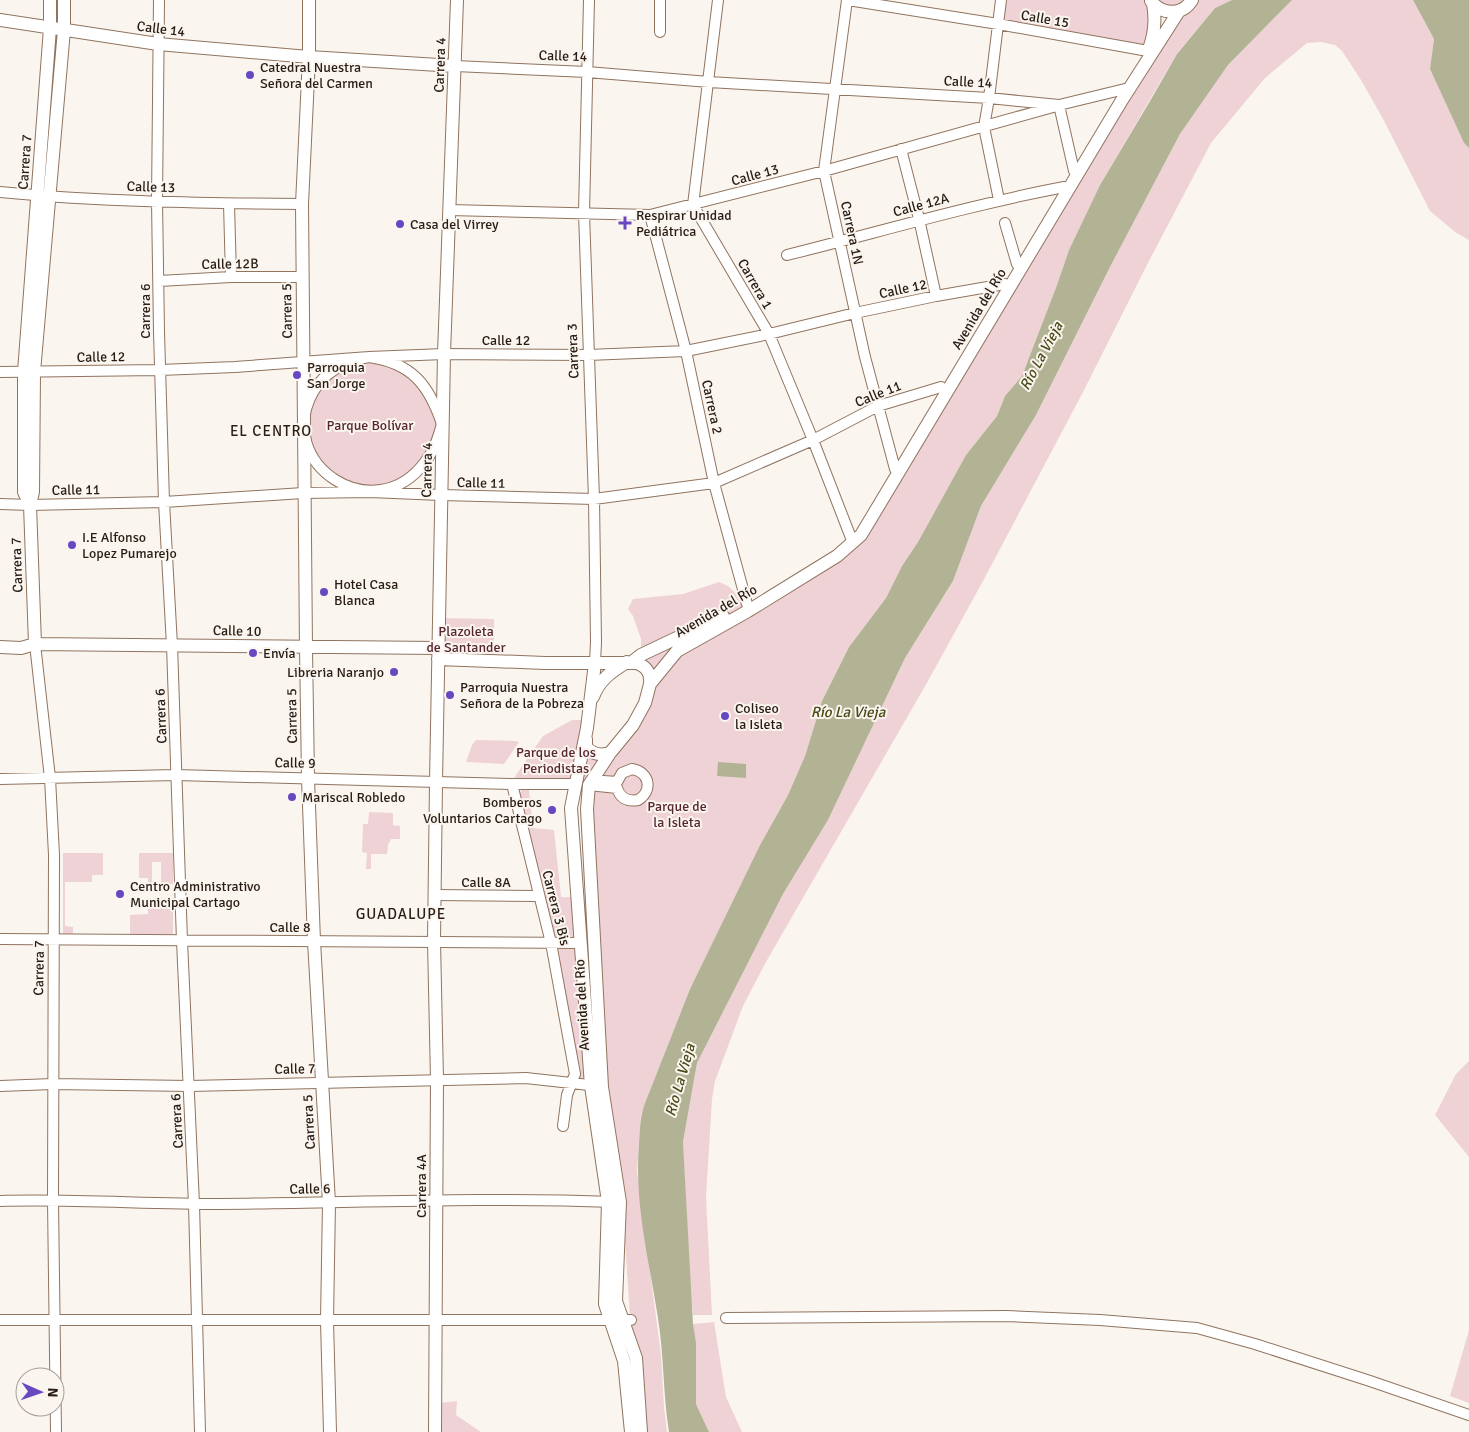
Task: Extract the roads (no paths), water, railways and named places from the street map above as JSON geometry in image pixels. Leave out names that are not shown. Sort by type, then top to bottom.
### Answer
[{"type":"main road","name":"Carrera 7","points":[[35,644],[30,505],[24,492],[29,372],[43,196],[50,0]]},
{"type":"main road","name":"Carrera 7","points":[[43,196],[64,30],[64,0]]},
{"type":"main road","name":"Carrera 5","points":[[309,0],[309,57],[302,204],[306,648],[308,778],[314,941],[329,1203],[327,1321],[330,1432]]},
{"type":"main road","name":"Carrera 4","points":[[434,941],[442,424],[457,0]]},
{"type":"main road","name":"Avenida del Río","points":[[642,1432],[636,1358],[621,1320],[616,1301],[614,1202],[596,1086],[580,943],[571,808],[595,692],[606,676],[629,662],[747,604],[839,552],[862,535],[1122,100],[1179,11],[1192,0]]},
{"type":"main road","name":"Avenida del Río","points":[[596,1086],[587,809],[589,785],[610,753],[634,725],[645,703],[650,684],[677,650],[748,611],[838,556],[860,532],[941,388],[1148,51],[1154,37],[1155,23],[1151,2]]},
{"type":"main road","points":[[1151,2],[1163,11],[1179,11]]},
{"type":"main road","name":"Calle 14","points":[[0,20],[158,44],[309,57],[455,66]]},
{"type":"main road","name":"Calle 10","points":[[0,638],[21,639],[35,644]]},
{"type":"main road","name":"Calle 10","points":[[0,647],[21,648],[35,644],[306,648],[594,663],[629,662]]},
{"type":"main road","points":[[629,662],[646,668],[649,673],[650,684]]},
{"type":"main road","name":"Carrera 3","points":[[590,700],[594,663]]},
{"type":"main road","name":"Avenida del Río","points":[[587,734],[590,700]]},
{"type":"main road","points":[[587,734],[586,747],[600,755],[610,753]]},
{"type":"main road","name":"Calle 9","points":[[575,784],[589,785]]},
{"type":"main road","name":"Carrera 4A","points":[[434,941],[437,1080],[435,1432]]},
{"type":"main road","name":"Avenida del Río","points":[[621,1320],[630,1432]]},
{"type":"street","name":"Carrera 6","points":[[159,0],[157,201],[160,370],[194,1204],[200,1432]]},
{"type":"street","name":"Carrera 3","points":[[589,0],[584,213],[594,499],[596,642],[594,663]]},
{"type":"street","points":[[660,0],[660,32]]},
{"type":"street","points":[[693,205],[718,0]]},
{"type":"street","name":"Calle 15","points":[[847,0],[998,24],[1148,51]]},
{"type":"street","name":"Carrera 1N","points":[[847,0],[824,171],[855,313],[895,469]]},
{"type":"street","points":[[999,200],[984,127],[1001,0]]},
{"type":"street","name":"Calle 14","points":[[455,66],[587,72],[708,82],[989,98],[1059,105],[1125,88]]},
{"type":"street","points":[[1059,105],[1074,171]]},
{"type":"street","name":"Calle 13","points":[[449,210],[650,215],[824,171],[1059,105]]},
{"type":"street","points":[[902,149],[936,296]]},
{"type":"street","name":"Calle 12A","points":[[787,255],[919,219],[1064,187]]},
{"type":"street","name":"Calle 13","points":[[0,192],[43,196],[229,204],[302,204]]},
{"type":"street","points":[[229,204],[232,278]]},
{"type":"street","name":"Carrera 1","points":[[693,205],[769,334],[852,541]]},
{"type":"street","name":"Carrera 2","points":[[650,215],[686,351],[714,483],[747,604]]},
{"type":"street","points":[[1005,223],[1017,264]]},
{"type":"street","name":"Calle 12B","points":[[159,281],[302,277]]},
{"type":"street","name":"Calle 12","points":[[0,372],[160,370],[444,354],[588,355],[686,351],[769,334],[855,313],[1005,284]]},
{"type":"street","points":[[369,357],[395,363],[418,378],[433,399],[442,424],[430,455],[417,472],[391,488],[370,492],[345,486],[324,472],[310,451],[303,425],[311,397],[322,380],[330,372],[343,364],[369,357]]},
{"type":"street","name":"Calle 11","points":[[0,504],[164,502],[304,493],[370,492],[594,499],[714,483],[813,440],[878,406],[941,388]]},
{"type":"street","name":"Carrera 7","points":[[35,644],[50,778],[54,855],[53,1200],[56,1432]]},
{"type":"street","name":"Calle 9","points":[[0,779],[176,775],[575,784]]},
{"type":"street","name":"Carrera 3 Bis","points":[[512,784],[551,943],[575,1074],[568,1095],[563,1126]]},
{"type":"street","name":"Calle 9","points":[[589,785],[617,785]]},
{"type":"street","name":"Calle 8A","points":[[435,896],[538,896]]},
{"type":"street","name":"Calle 8","points":[[0,939],[580,943]]},
{"type":"street","name":"Calle 7","points":[[0,1086],[53,1084],[189,1086],[526,1078],[596,1086]]},
{"type":"street","name":"Calle 6","points":[[0,1201],[53,1200],[194,1204],[436,1200],[614,1202]]},
{"type":"street","points":[[0,1312],[19,1319]]},
{"type":"street","points":[[726,1318],[1007,1316],[1100,1320],[1197,1328],[1361,1378],[1469,1415]]},
{"type":"street","points":[[0,1320],[621,1320]]},
{"type":"water","name":"Río La Vieja","points":[[1232,0],[1292,0],[1228,65],[1180,134],[1110,267],[1036,415],[981,506],[953,581],[905,658],[828,820],[783,894],[697,1063],[683,1142],[693,1324],[696,1343],[696,1404],[709,1432],[669,1432],[660,1332],[640,1210],[638,1166],[640,1128],[645,1103],[690,989],[760,845],[788,795],[805,756],[822,701],[849,647],[886,598],[902,566],[918,542],[966,455],[997,416],[1005,396],[1022,376],[1069,250],[1100,185],[1177,54],[1215,8]]},
{"type":"water","points":[[1413,0],[1469,0],[1469,148],[1464,143],[1430,69],[1434,39]]},
{"type":"water","points":[[718,762],[746,764],[746,778],[717,776]]},
{"type":"place","name":"Catedral Nuestra Señora del Carmen","points":[[250,75]]},
{"type":"place","name":"Respirar Unidad Pediátrica","points":[[625,223]]},
{"type":"place","name":"Casa del Virrey","points":[[400,224]]},
{"type":"place","name":"Parroquia San Jorge","points":[[297,375]]},
{"type":"place","name":"I.E Alfonso Lopez Pumarejo","points":[[72,545]]},
{"type":"place","name":"Hotel Casa Blanca","points":[[324,592]]},
{"type":"place","name":"Envía","points":[[253,653]]},
{"type":"place","name":"Libreria Naranjo","points":[[394,672]]},
{"type":"place","name":"Parroquia Nuestra Señora de la Pobreza","points":[[450,695]]},
{"type":"place","name":"Coliseo la Isleta","points":[[725,716]]},
{"type":"place","name":"Mariscal Robledo","points":[[292,797]]},
{"type":"place","name":"Bomberos Voluntarios Cartago","points":[[552,810]]},
{"type":"place","name":"Centro Administrativo Municipal Cartago","points":[[120,894]]},
{"type":"district","name":"EL CENTRO","points":[[271,431]]},
{"type":"district","name":"GUADALUPE","points":[[401,914]]},
{"type":"park label","name":"Parque Bolívar","points":[[370,425]]},
{"type":"park label","name":"Plazoleta de Santander","points":[[466,640]]},
{"type":"park label","name":"Parque de los Periodistas","points":[[556,760]]},
{"type":"park label","name":"Parque de la Isleta","points":[[677,814]]}]
